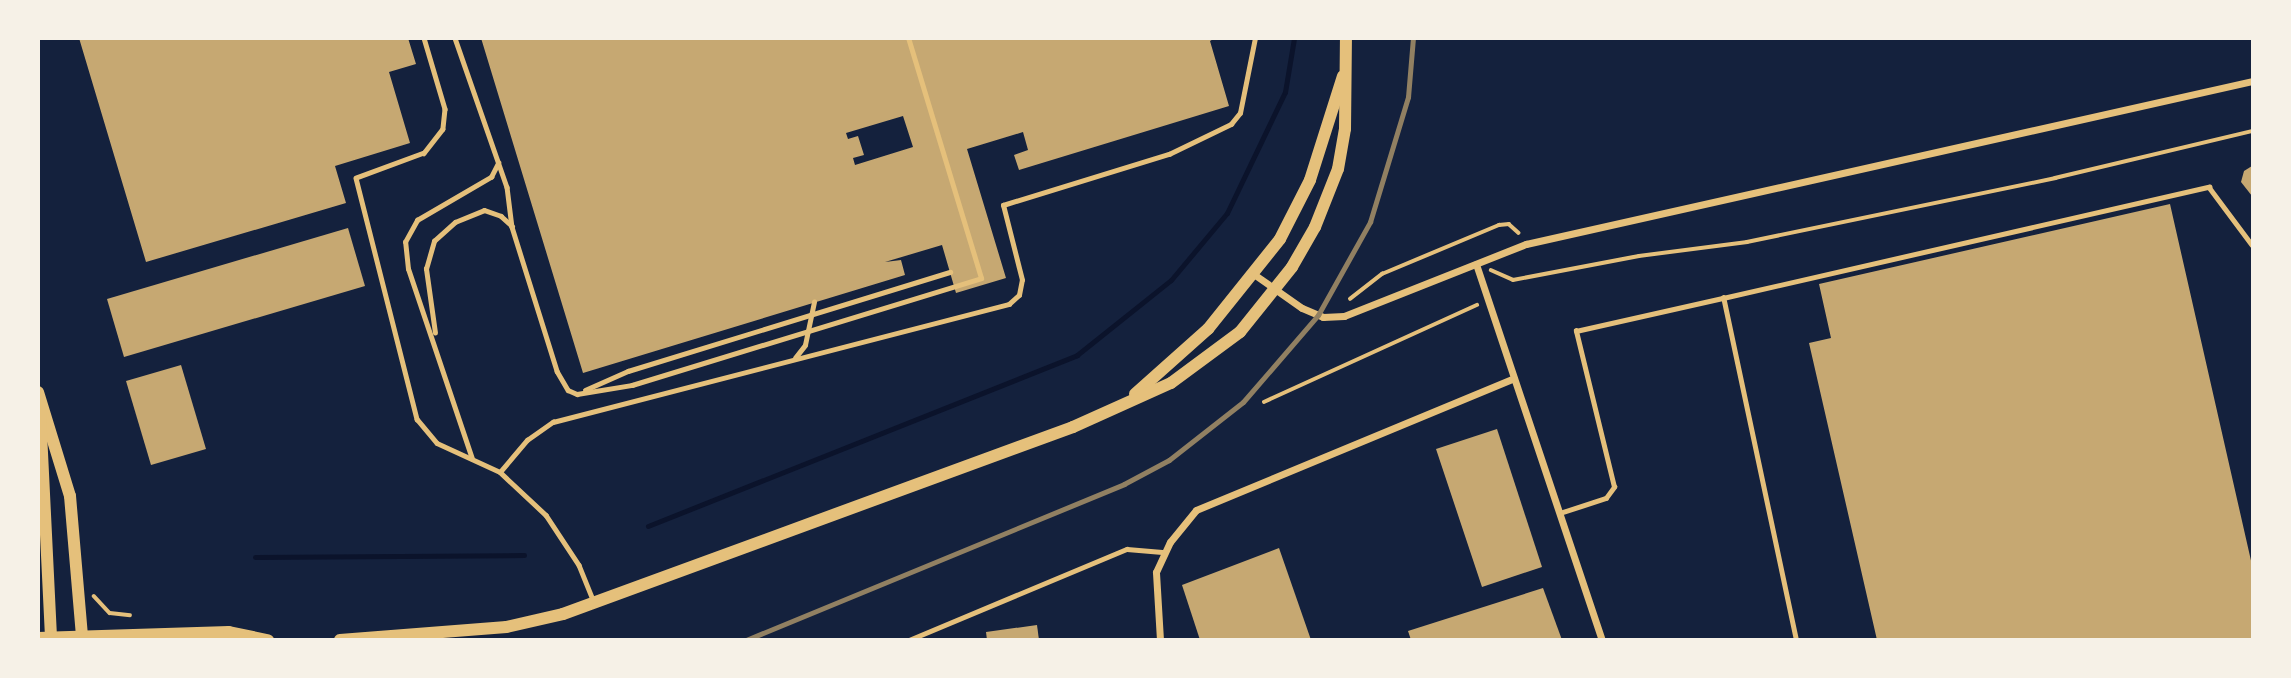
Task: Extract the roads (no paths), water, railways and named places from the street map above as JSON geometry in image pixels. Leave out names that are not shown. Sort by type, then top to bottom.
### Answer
[{"type":"main road","points":[[341,639],[506,627],[595,603],[1073,427],[1194,370],[1240,332],[1275,290],[1315,227],[1338,169],[1348,94],[1346,38]]},
{"type":"main road","points":[[1124,403],[1185,352],[1255,275],[1310,180],[1345,66]]},
{"type":"main road","points":[[39,393],[70,496],[82,638]]},
{"type":"main road","points":[[39,393],[47,638],[229,632],[268,639]]},
{"type":"street","points":[[1255,275],[1275,290],[1323,317],[1344,316],[1526,244],[2252,81]]},
{"type":"street","points":[[1476,264],[1602,639]]},
{"type":"street","points":[[1160,639],[1156,572],[1166,552],[1196,510],[1514,378]]},
{"type":"lane","points":[[424,38],[445,109],[443,129],[424,153],[356,177],[417,419],[437,443],[500,472],[546,515],[579,565],[595,603]]},
{"type":"lane","points":[[455,38],[499,158],[512,227],[557,372],[568,390],[578,394],[632,385],[981,278],[908,38]]},
{"type":"lane","points":[[500,472],[527,440],[553,422],[1009,304],[1019,295],[1022,280],[1003,205],[1169,154],[1231,124],[1240,113],[1255,38]]},
{"type":"lane","points":[[472,460],[437,344],[408,269],[405,242],[417,220],[491,177],[499,158]]},
{"type":"lane","points":[[1559,513],[1606,498],[1614,487],[1576,331],[2209,187],[2252,245]]},
{"type":"lane","points":[[437,344],[426,286],[434,241],[455,222],[484,210],[501,216],[512,227]]},
{"type":"lane","points":[[578,394],[628,371],[950,272]]},
{"type":"lane","points":[[1723,298],[1796,639]]},
{"type":"lane","points":[[791,360],[805,345],[814,302]]},
{"type":"lane","points":[[909,639],[1127,549],[1166,552]]},
{"type":"waterway","points":[[648,526],[1077,355],[1171,280],[1227,213],[1285,92],[1294,38]]},
{"type":"waterway","points":[[255,557],[524,555]]},
{"type":"railway","points":[[746,640],[1124,484],[1169,460],[1243,402],[1318,315],[1370,222],[1408,97],[1413,38]]}]
